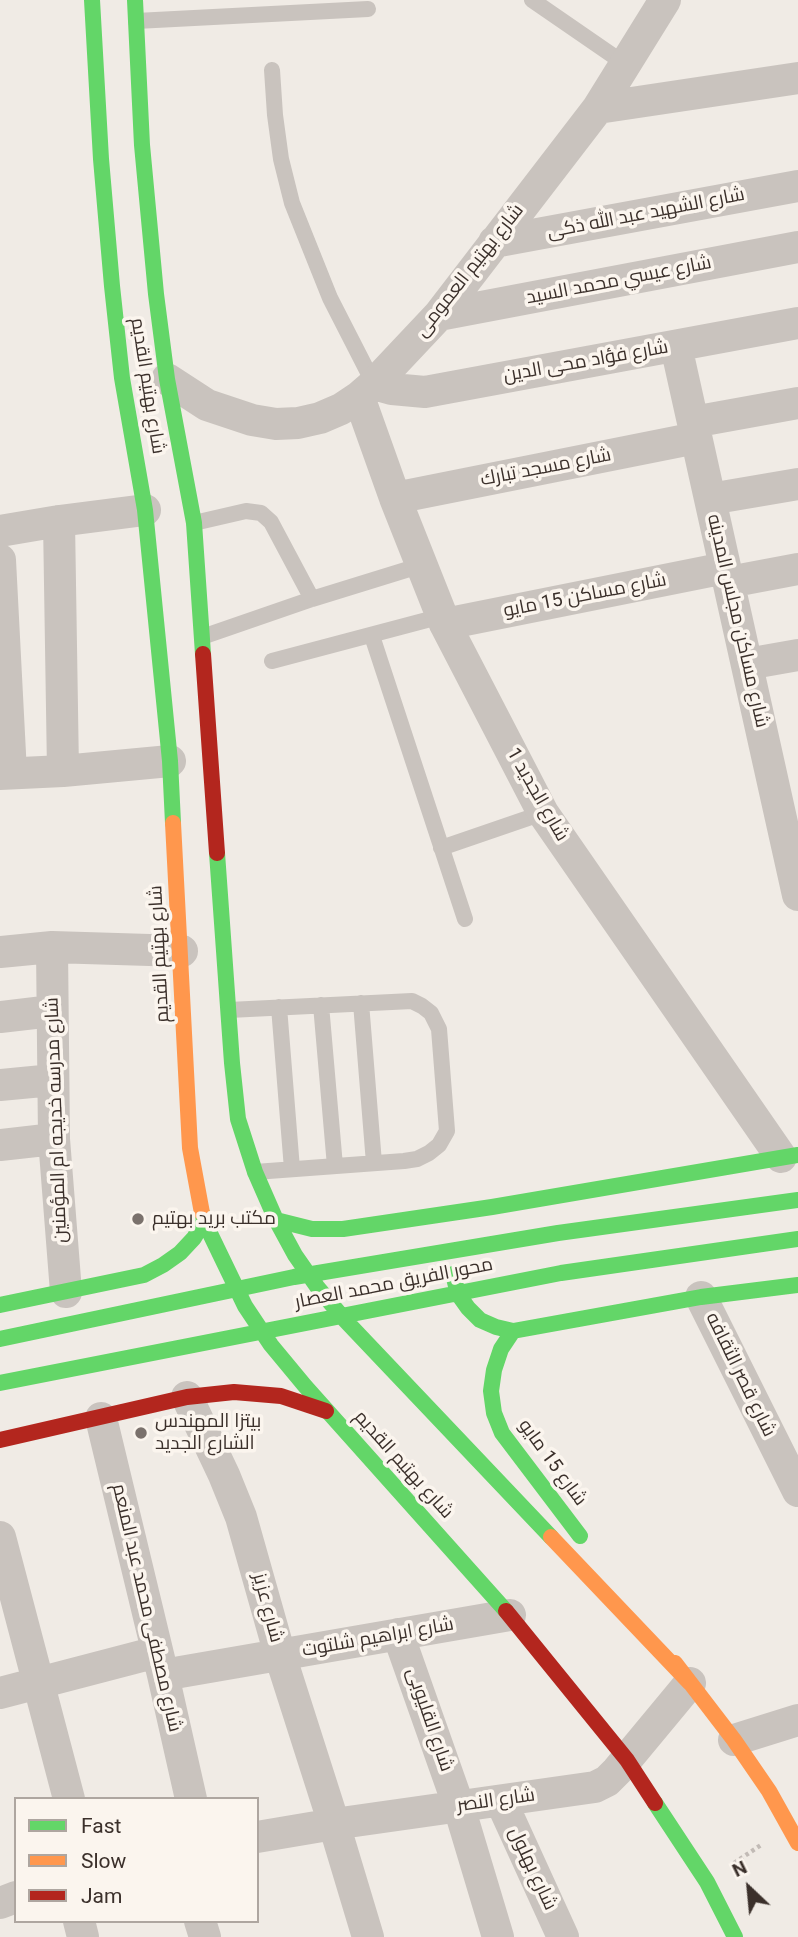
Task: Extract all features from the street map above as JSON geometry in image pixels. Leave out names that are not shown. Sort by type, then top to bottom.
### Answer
[{"type":"main road","name":"شارع بهتيم القديم","points":[[92,0],[101,159],[112,286],[122,378],[145,510],[170,761],[190,1148],[204,1221],[245,1306],[271,1345],[510,1615],[627,1760]]},
{"type":"main road","name":"شارع بهتيم القديم","points":[[135,0],[142,145],[156,294],[167,379],[194,523],[238,1119],[255,1172],[295,1255],[344,1319],[690,1683]]},
{"type":"main road","points":[[276,1220],[293,1226],[327,1230],[492,1207],[789,1156]]},
{"type":"main road","name":"محور الفريق محمد العصار","points":[[0,1339],[294,1277],[558,1233],[798,1200]]},
{"type":"main road","points":[[492,1207],[477,1216],[463,1232],[453,1260],[453,1278],[458,1294],[468,1308],[480,1320],[496,1328],[513,1331],[701,1297],[798,1285]]},
{"type":"main road","points":[[0,1305],[144,1275],[180,1253],[194,1238],[204,1221]]},
{"type":"main road","name":"محور الفريق محمد العصار","points":[[0,1383],[561,1273],[798,1239]]},
{"type":"main road","points":[[144,1275],[175,1286],[189,1299],[198,1317],[205,1348],[203,1361]]},
{"type":"main road","name":"شارع 15 مايو","points":[[513,1331],[501,1349],[494,1370],[491,1391],[494,1413],[508,1442],[587,1544]]},
{"type":"main road","points":[[0,1440],[101,1418],[190,1392],[281,1396],[328,1412]]},
{"type":"main road","points":[[619,1586],[734,1740],[769,1791],[798,1843]]},
{"type":"main road","points":[[627,1760],[707,1882],[735,1937]]},
{"type":"street","name":"شارع بهتيم العمومى","points":[[167,379],[207,405],[253,420],[276,424],[320,418],[341,409],[367,390],[439,315],[598,107],[665,0]]},
{"type":"street","points":[[598,107],[798,78]]},
{"type":"street","name":"شارع الشهيد عبد الله ذكى","points":[[494,242],[798,186]]},
{"type":"street","name":"شارع عيسي محمد السيد","points":[[439,315],[798,247]]},
{"type":"street","name":"شارع فؤاد محى الدين","points":[[367,390],[425,392],[798,323]]},
{"type":"street","name":"شارع مساكن مجلس المدينه","points":[[676,346],[747,664],[790,822],[798,895]]},
{"type":"street","name":"شارع الجديد 1","points":[[367,390],[395,498],[443,620],[543,813],[789,1156]]},
{"type":"street","name":"شارع مسجد تبارك","points":[[395,498],[694,430],[798,403]]},
{"type":"street","points":[[710,499],[798,484]]},
{"type":"street","points":[[0,531],[145,510]]},
{"type":"street","points":[[59,521],[63,771]]},
{"type":"street","points":[[0,560],[5,774],[170,761]]},
{"type":"street","name":"شارع مساكن 15 مايو","points":[[443,620],[727,575],[798,569]]},
{"type":"street","points":[[747,664],[798,655]]},
{"type":"street","points":[[0,953],[51,947],[181,951]]},
{"type":"street","name":"شارع مدرسه خديجه ام المؤمنين","points":[[51,947],[54,1139],[66,1292]]},
{"type":"street","points":[[0,1017],[52,1011]]},
{"type":"street","points":[[0,1085],[53,1080]]},
{"type":"street","points":[[0,1146],[54,1139]]},
{"type":"street","name":"شارع قصر الثقافه","points":[[701,1297],[798,1491]]},
{"type":"street","name":"شارع عزيز","points":[[190,1392],[241,1517],[280,1654],[368,1937]]},
{"type":"street","name":"شارع مصطفى محمد عبد المنعم","points":[[101,1418],[191,1797]]},
{"type":"street","points":[[0,1537],[68,1797]]},
{"type":"street","name":"شارع ابراهيم شلتوت","points":[[0,1693],[38,1683],[160,1664],[280,1654],[510,1615]]},
{"type":"street","name":"شارع القليوبى","points":[[398,1634],[459,1807],[498,1937]]},
{"type":"street","name":"شارع النصر","points":[[259,1837],[594,1787],[607,1781],[627,1760],[690,1683]]},
{"type":"street","points":[[734,1740],[798,1720]]},
{"type":"street","name":"شارع بهلول","points":[[500,1801],[563,1937]]},
{"type":"lane","points":[[532,0],[625,64]]},
{"type":"lane","points":[[136,21],[368,9]]},
{"type":"lane","points":[[272,70],[281,159],[292,203],[367,390]]},
{"type":"lane","points":[[194,523],[246,511],[254,511],[267,517],[312,599]]},
{"type":"lane","points":[[202,637],[422,565]]},
{"type":"lane","points":[[272,661],[443,620]]},
{"type":"lane","points":[[372,636],[465,919]]},
{"type":"lane","points":[[441,848],[543,813]]},
{"type":"lane","points":[[229,1010],[412,1001],[431,1013],[439,1029],[447,1131],[439,1145],[429,1153],[417,1159],[255,1172]]},
{"type":"lane","points":[[361,1003],[374,1163]]},
{"type":"lane","points":[[321,1005],[335,1166]]},
{"type":"lane","points":[[279,1007],[292,1169]]},
{"type":"path","points":[[707,1882],[789,1826]]},
{"type":"traffic: fast","points":[[92,0],[101,159],[112,286],[122,378],[145,510],[170,761],[173,823]]},
{"type":"traffic: fast","points":[[135,0],[142,145],[156,294],[167,379],[194,523],[203,654]]},
{"type":"traffic: fast","points":[[217,853],[238,1119],[255,1172],[276,1220],[295,1255],[344,1319],[551,1537]]},
{"type":"traffic: fast","points":[[276,1220],[312,1229],[343,1229],[492,1207],[798,1155]]},
{"type":"traffic: fast","points":[[0,1339],[294,1277],[558,1233],[798,1200]]},
{"type":"traffic: fast","points":[[202,1213],[245,1306],[271,1345],[506,1611]]},
{"type":"traffic: fast","points":[[0,1305],[144,1275],[180,1253],[194,1238],[204,1221]]},
{"type":"traffic: fast","points":[[0,1383],[561,1273],[798,1239]]},
{"type":"traffic: fast","points":[[453,1274],[458,1294],[480,1320],[513,1331],[701,1297],[798,1285]]},
{"type":"traffic: fast","points":[[513,1331],[501,1349],[494,1370],[491,1391],[494,1413],[502,1433],[580,1536]]},
{"type":"traffic: fast","points":[[655,1803],[707,1882],[735,1937]]},
{"type":"traffic: slow","points":[[173,823],[190,1148],[202,1213]]},
{"type":"traffic: slow","points":[[551,1537],[690,1683]]},
{"type":"traffic: slow","points":[[675,1663],[769,1791],[798,1843]]},
{"type":"traffic: jam","points":[[203,654],[217,853]]},
{"type":"traffic: jam","points":[[0,1440],[187,1397],[234,1392],[281,1396],[326,1411]]},
{"type":"traffic: jam","points":[[506,1611],[627,1760],[655,1803]]},
{"type":"place","name":"مكتب بريد بهتيم","points":[[138,1219]]},
{"type":"place","name":"بيتزا المهندس الشارع الجديد","points":[[141,1433]]}]
